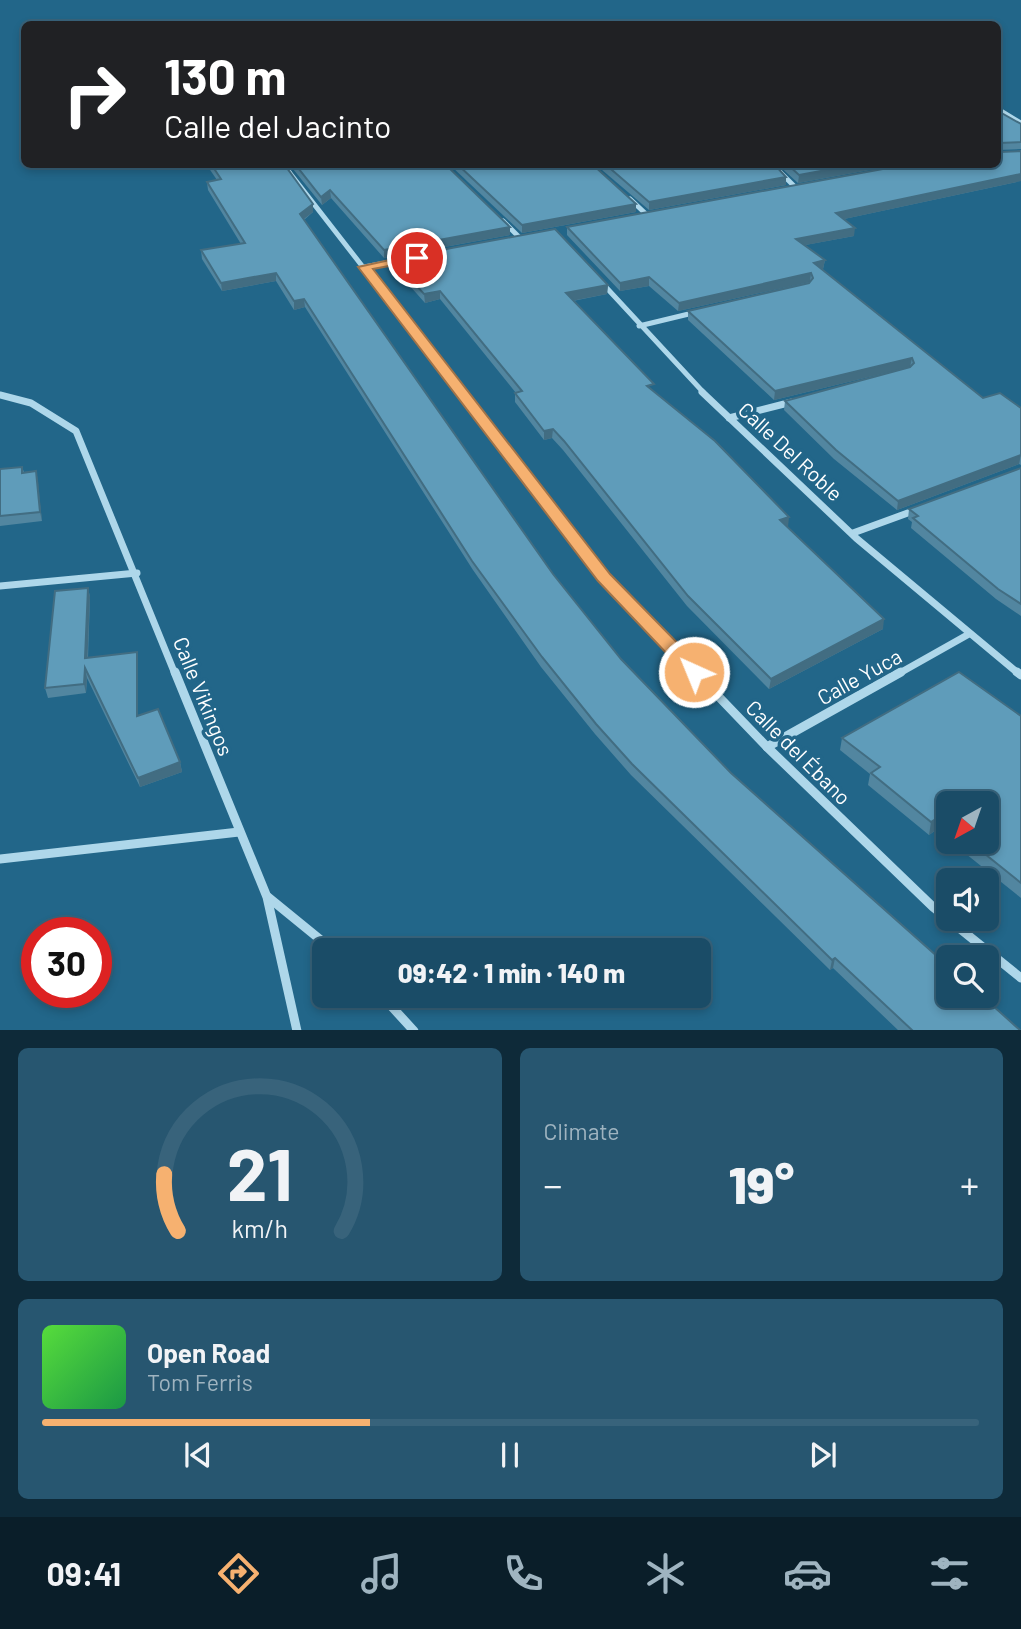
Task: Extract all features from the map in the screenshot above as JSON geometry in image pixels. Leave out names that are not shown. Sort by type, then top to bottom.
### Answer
[{"type":"street","points":[[1001,111],[1021,123]]},
{"type":"street","name":"Calle del Ébano","points":[[286,168],[604,577],[767,747],[933,907],[1021,978]]},
{"type":"street","points":[[776,168],[795,187]]},
{"type":"street","points":[[782,190],[808,185]]},
{"type":"street","points":[[628,198],[648,215]]},
{"type":"street","points":[[492,211],[521,239]]},
{"type":"street","points":[[635,217],[661,212]]},
{"type":"street","points":[[508,241],[533,237]]},
{"type":"street","points":[[364,267],[404,260]]},
{"type":"street","name":"Calle Del Roble","points":[[593,274],[639,326],[729,418],[853,533],[969,634],[1021,675]]},
{"type":"street","points":[[639,326],[704,310]]},
{"type":"street","name":"Calle Vikingos","points":[[0,395],[31,403],[76,431],[137,573],[267,897],[297,1030]]},
{"type":"street","points":[[729,418],[805,398]]},
{"type":"street","points":[[853,533],[931,504]]},
{"type":"street","points":[[0,586],[137,573]]},
{"type":"street","name":"Calle Yuca","points":[[767,747],[969,634]]},
{"type":"street","points":[[0,859],[239,832]]},
{"type":"street","points":[[267,897],[318,938]]},
{"type":"street","points":[[393,1008],[413,1030]]},
{"type":"building","points":[[1001,113],[1021,124],[1021,142],[1001,143]]},
{"type":"building","points":[[1021,151],[1021,174],[836,213],[855,228],[796,239],[825,260],[814,263],[983,398],[1000,393],[1021,408],[1021,455],[898,501],[836,450],[785,401],[910,367],[914,363],[912,358],[775,391],[688,311],[809,283],[813,278],[811,273],[679,303],[649,277],[620,283],[567,227],[888,168],[1001,168],[1001,152]]},
{"type":"building","points":[[214,168],[287,168],[313,204],[300,214],[553,574],[621,659],[731,773],[936,955],[936,1008],[995,1008],[1020,1030],[912,1030],[835,958],[832,960],[632,764],[542,657],[472,561],[304,299],[294,301],[276,273],[221,283],[201,250],[245,243],[207,182],[221,179]]},
{"type":"building","points":[[298,168],[449,168],[510,227],[384,250],[330,190],[321,197]]},
{"type":"building","points":[[461,168],[596,168],[636,204],[522,225]]},
{"type":"building","points":[[610,168],[778,168],[786,177],[649,202]]},
{"type":"building","points":[[791,168],[837,168],[799,175]]},
{"type":"building","points":[[555,229],[608,285],[566,293],[654,384],[647,386],[715,441],[789,517],[780,520],[884,619],[771,679],[688,596],[564,441],[553,429],[544,431],[515,393],[522,391],[440,291],[424,294],[392,259]]},
{"type":"building","points":[[22,467],[22,473],[36,471],[40,512],[0,516],[0,469]]},
{"type":"building","points":[[1021,468],[1021,604],[998,589],[913,518],[918,516],[909,509]]},
{"type":"building","points":[[88,588],[85,658],[137,652],[137,716],[158,709],[180,762],[138,778],[85,668],[84,684],[45,688],[55,591]]},
{"type":"building","points":[[959,672],[1021,716],[1021,883],[985,854],[999,854],[999,791],[936,791],[936,819],[931,822],[871,773],[880,767],[842,738]]},
{"type":"route","points":[[417,258],[364,267],[604,577],[694,672]]}]
